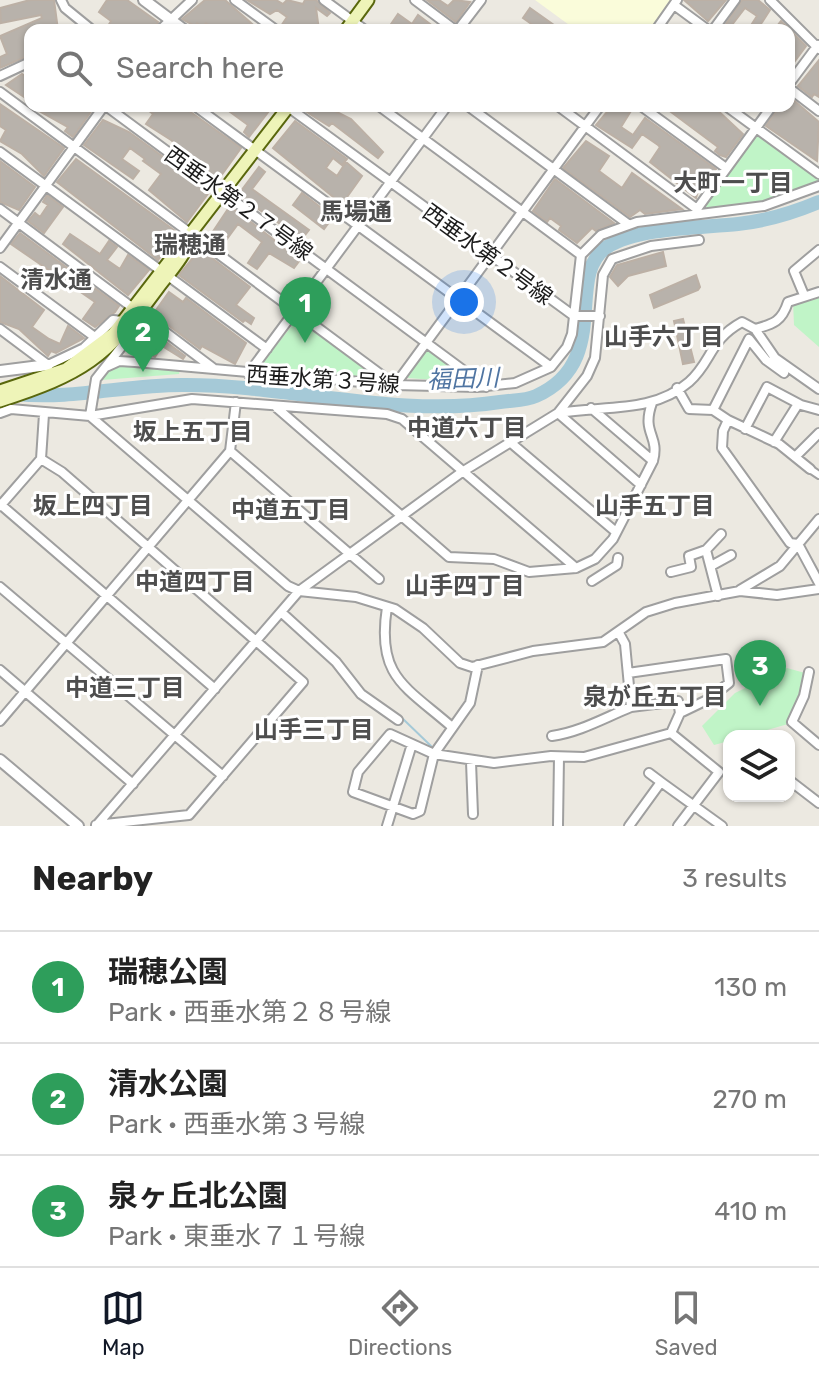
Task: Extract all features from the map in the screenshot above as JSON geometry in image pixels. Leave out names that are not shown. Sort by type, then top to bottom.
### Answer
[{"type":"main road","points":[[350,24],[368,0]]},
{"type":"main road","points":[[0,401],[103,355],[139,313],[163,274],[187,250],[192,236],[284,112]]},
{"type":"main road","points":[[0,391],[70,372],[98,349],[123,321],[139,313]]},
{"type":"street","points":[[61,0],[65,8],[85,24]]},
{"type":"street","points":[[144,0],[176,24]]},
{"type":"street","points":[[164,24],[192,0]]},
{"type":"street","points":[[235,0],[268,24]]},
{"type":"street","points":[[324,0],[347,24]]},
{"type":"street","points":[[415,0],[448,24]]},
{"type":"street","points":[[461,24],[481,0]]},
{"type":"street","points":[[716,24],[735,0]]},
{"type":"street","points":[[770,0],[795,24]]},
{"type":"street","points":[[660,24],[676,2],[704,24]]},
{"type":"street","points":[[795,24],[818,47],[795,78]]},
{"type":"street","points":[[0,76],[24,65]]},
{"type":"street","points":[[795,91],[819,111]]},
{"type":"street","points":[[0,92],[24,110]]},
{"type":"street","points":[[27,112],[395,385],[596,112]]},
{"type":"street","points":[[0,248],[100,112]]},
{"type":"street","name":"西垂水第２７号線","points":[[113,112],[487,387]]},
{"type":"street","points":[[203,112],[551,367],[567,347],[581,255],[601,235],[628,224],[697,211],[764,206],[819,186]]},
{"type":"street","name":"西垂水第２号線","points":[[296,112],[574,316]]},
{"type":"street","points":[[387,112],[581,255]]},
{"type":"street","points":[[248,374],[443,112]]},
{"type":"street","points":[[476,112],[628,224]]},
{"type":"street","points":[[566,112],[697,211]]},
{"type":"street","points":[[649,112],[726,168]]},
{"type":"street","points":[[734,112],[819,174]]},
{"type":"street","points":[[697,211],[768,112]]},
{"type":"street","points":[[0,152],[267,349]]},
{"type":"street","points":[[0,209],[213,369]]},
{"type":"street","points":[[558,413],[587,376],[595,358],[603,275],[612,259],[651,246],[699,240]]},
{"type":"street","points":[[804,295],[794,271],[819,250]]},
{"type":"street","points":[[0,267],[96,338]]},
{"type":"street","points":[[755,329],[775,324],[784,314],[788,302],[819,292]]},
{"type":"street","points":[[90,412],[96,379],[139,313]]},
{"type":"street","points":[[574,316],[600,316]]},
{"type":"street","points":[[0,371],[48,365],[68,358],[96,338],[113,320],[123,321]]},
{"type":"street","points":[[96,826],[299,591],[401,515],[510,442],[558,413],[590,407],[632,409],[652,403],[690,382],[710,349],[742,322],[755,329],[775,358],[819,389]]},
{"type":"street","points":[[732,328],[749,339],[766,360],[784,373]]},
{"type":"street","points":[[0,329],[48,365]]},
{"type":"street","points":[[713,410],[749,339]]},
{"type":"street","name":"西垂水第３号線","points":[[104,368],[119,361],[395,385],[487,387],[528,380],[551,367]]},
{"type":"street","points":[[745,429],[767,387],[798,404],[819,410]]},
{"type":"street","points":[[677,388],[689,409],[713,410],[774,442],[819,475]]},
{"type":"street","points":[[0,413],[11,409],[44,414],[90,412],[192,399],[387,414],[402,419],[576,568]]},
{"type":"street","points":[[0,721],[230,451],[236,402]]},
{"type":"street","points":[[276,407],[449,557],[494,559],[529,572],[576,568],[595,559],[616,532],[653,461],[656,450],[646,425],[652,403]]},
{"type":"street","points":[[774,442],[798,404]]},
{"type":"street","points":[[590,407],[653,461]]},
{"type":"street","points":[[90,412],[288,586],[299,591],[356,597],[387,607],[423,628],[460,663],[478,665],[533,651],[603,642],[632,621],[659,607],[740,591],[777,595],[819,589]]},
{"type":"street","points":[[558,413],[641,485]]},
{"type":"street","points":[[44,414],[41,459],[0,505],[215,689]]},
{"type":"street","points":[[728,420],[723,431],[722,448],[790,543],[798,544]]},
{"type":"street","points":[[795,457],[819,433]]},
{"type":"street","points":[[510,442],[616,532]]},
{"type":"street","points":[[230,451],[379,579]]},
{"type":"street","points":[[41,459],[62,472],[303,682],[189,815],[96,826]]},
{"type":"street","points":[[740,591],[780,566],[819,519]]},
{"type":"street","points":[[671,572],[691,567],[689,556],[706,550],[721,534]]},
{"type":"street","points":[[798,544],[819,583]]},
{"type":"street","points":[[706,550],[718,596]]},
{"type":"street","points":[[711,566],[731,555]]},
{"type":"street","points":[[592,581],[618,564],[618,558]]},
{"type":"street","points":[[0,587],[223,776]]},
{"type":"street","points":[[387,607],[383,629],[392,675],[452,727]]},
{"type":"street","points":[[281,612],[336,662],[361,694],[398,720]]},
{"type":"street","points":[[619,633],[625,644],[631,707]]},
{"type":"street","points":[[628,673],[726,659],[729,683],[709,699],[680,713]]},
{"type":"street","points":[[478,665],[470,703],[434,754],[420,811],[413,814],[359,796],[352,785],[358,772],[390,734],[434,754],[471,762],[584,757],[671,733]]},
{"type":"street","points":[[0,670],[133,784]]},
{"type":"street","points":[[809,672],[804,696],[792,722],[819,745]]},
{"type":"street","points":[[552,736],[579,732],[595,720],[631,707],[678,701],[680,713],[671,733]]},
{"type":"street","points":[[671,733],[719,772],[678,826]]},
{"type":"street","points":[[387,826],[412,744]]},
{"type":"street","points":[[558,826],[559,757]]},
{"type":"street","points":[[0,760],[78,826]]},
{"type":"street","points":[[471,762],[473,814]]},
{"type":"street","points":[[649,773],[722,826]]},
{"type":"street","points":[[629,826],[661,782]]},
{"type":"street","points":[[795,785],[819,803]]},
{"type":"shaded area","points":[[535,0],[672,0],[654,24],[568,24]]},
{"type":"green space","points":[[757,133],[819,178],[819,183],[766,202],[703,208]]},
{"type":"green space","points":[[819,297],[819,347],[794,325],[793,302]]},
{"type":"green space","points":[[299,317],[378,379],[259,371],[258,368]]},
{"type":"green space","points":[[429,348],[474,383],[408,378],[406,375]]},
{"type":"green space","points":[[115,365],[180,370],[179,374],[102,380],[104,374]]},
{"type":"green space","points":[[787,668],[805,673],[804,689],[788,724],[768,730],[723,730],[723,743],[714,745],[702,726],[735,693]]},
{"type":"building","points":[[30,0],[54,0],[57,24],[28,24],[42,18],[41,15],[1,23],[0,8]]},
{"type":"building","points":[[107,0],[127,0],[158,22],[109,24],[111,21],[99,12]]},
{"type":"building","points":[[205,0],[225,0],[252,24],[191,24],[182,19]]},
{"type":"building","points":[[247,0],[276,0],[283,4],[287,0],[303,4],[305,0],[316,0],[330,13],[327,16],[316,8],[318,24],[282,24],[287,17],[277,10],[270,14]]},
{"type":"building","points":[[427,0],[439,0],[448,6],[454,0],[470,2],[456,22]]},
{"type":"building","points":[[684,0],[726,0],[708,21]]},
{"type":"building","points":[[742,0],[758,0],[770,10],[761,24],[752,24],[757,16],[745,8],[733,24],[726,24]]},
{"type":"building","points":[[530,8],[553,24],[532,24],[523,18]]},
{"type":"building","points":[[398,14],[412,24],[391,24]]},
{"type":"building","points":[[418,15],[430,24],[412,24]]},
{"type":"building","points":[[24,26],[24,58],[0,68],[0,57],[7,54],[0,36]]},
{"type":"building","points":[[795,35],[806,46],[795,61]]},
{"type":"building","points":[[819,60],[819,97],[814,94],[812,97],[798,86]]},
{"type":"building","points":[[24,75],[24,97],[6,85]]},
{"type":"building","points":[[795,101],[819,122],[817,161],[766,126],[775,112],[795,112]]},
{"type":"building","points":[[0,104],[64,148],[44,176],[22,154],[0,141],[6,130],[0,126]]},
{"type":"building","points":[[41,112],[91,112],[73,137],[65,131],[68,127]]},
{"type":"building","points":[[150,112],[190,112],[241,148],[218,180],[171,140],[146,124],[153,114]]},
{"type":"building","points":[[230,112],[268,112],[249,137],[244,132],[248,125]]},
{"type":"building","points":[[307,112],[337,112],[351,119],[383,152],[378,158],[332,123],[329,126]]},
{"type":"building","points":[[607,112],[630,112],[621,127],[633,135],[645,118],[716,169],[712,176],[708,173],[700,184],[696,198],[650,162],[660,147],[658,145],[642,134],[632,148],[596,125]]},
{"type":"building","points":[[671,112],[719,112],[743,134],[726,157],[715,151],[718,147]]},
{"type":"building","points":[[103,120],[129,132],[210,191],[187,222],[149,190],[161,174],[143,161],[145,159],[130,148],[122,159],[139,171],[133,179],[84,145]]},
{"type":"building","points":[[295,121],[347,159],[342,165],[333,158],[326,168],[337,176],[346,162],[362,176],[342,204],[273,148]]},
{"type":"building","points":[[586,141],[609,156],[599,171],[622,188],[632,173],[682,209],[645,214],[640,210],[630,217],[563,168]]},
{"type":"building","points":[[76,159],[178,233],[158,260],[57,182]]},
{"type":"building","points":[[0,161],[35,187],[19,210],[0,202]]},
{"type":"building","points":[[259,167],[265,172],[252,189],[309,230],[302,239],[238,195]]},
{"type":"building","points":[[555,179],[614,223],[596,231],[592,228],[577,243],[559,230],[561,226],[550,218],[547,222],[533,211]]},
{"type":"building","points":[[302,193],[333,217],[324,229],[293,205]]},
{"type":"building","points":[[47,195],[63,207],[44,233],[28,221],[35,213],[40,217],[48,205],[43,202]]},
{"type":"building","points":[[230,206],[300,260],[294,268],[269,253],[257,269],[248,263],[262,242],[238,224],[221,247],[216,243],[220,238],[212,233]]},
{"type":"building","points":[[20,233],[119,306],[115,312],[95,327],[83,319],[95,302],[11,244]]},
{"type":"building","points":[[70,234],[100,254],[109,241],[117,247],[107,260],[120,269],[128,255],[149,270],[128,295],[63,244]]},
{"type":"building","points":[[200,249],[250,287],[236,305],[254,318],[251,324],[245,320],[243,322],[179,275]]},
{"type":"building","points":[[663,252],[666,266],[628,276],[618,286],[610,277],[617,265]]},
{"type":"building","points":[[696,275],[698,290],[654,308],[650,295]]},
{"type":"building","points":[[0,276],[44,310],[32,327],[60,344],[68,326],[84,338],[56,353],[51,351],[48,356],[19,329],[0,322]]},
{"type":"building","points":[[169,292],[183,302],[186,298],[246,343],[235,364],[202,346],[200,349],[154,313]]},
{"type":"building","points":[[683,319],[694,362],[683,364],[674,321]]},
{"type":"building","points":[[146,327],[185,356],[183,359],[162,346],[155,357],[144,351],[139,355],[129,348]]},
{"type":"waterway","name":"福田川","points":[[16,394],[59,395],[186,385],[225,386],[422,406],[461,406],[527,399],[560,381],[574,362],[581,341],[588,278],[595,260],[607,247],[620,240],[652,232],[759,221],[819,202]]},
{"type":"waterway","points":[[115,593],[139,564]]},
{"type":"waterway","points":[[401,717],[431,746]]},
{"type":"place","name":"瑞穂公園","points":[[305,343]]},
{"type":"place","name":"清水公園","points":[[143,372]]},
{"type":"place","name":"泉ヶ丘北公園","points":[[760,706]]},
{"type":"district","name":"大町一丁目","points":[[733,183]]},
{"type":"district","name":"馬場通","points":[[356,212]]},
{"type":"district","name":"瑞穂通","points":[[190,245]]},
{"type":"district","name":"清水通","points":[[56,280]]},
{"type":"district","name":"山手六丁目","points":[[664,337]]},
{"type":"district","name":"中道六丁目","points":[[467,428]]},
{"type":"district","name":"坂上五丁目","points":[[193,432]]},
{"type":"district","name":"坂上四丁目","points":[[93,506]]},
{"type":"district","name":"山手五丁目","points":[[655,506]]},
{"type":"district","name":"中道五丁目","points":[[291,510]]},
{"type":"district","name":"中道四丁目","points":[[195,582]]},
{"type":"district","name":"山手四丁目","points":[[465,586]]},
{"type":"district","name":"中道三丁目","points":[[125,688]]},
{"type":"district","name":"泉が丘五丁目","points":[[655,697]]},
{"type":"district","name":"山手三丁目","points":[[314,730]]}]
